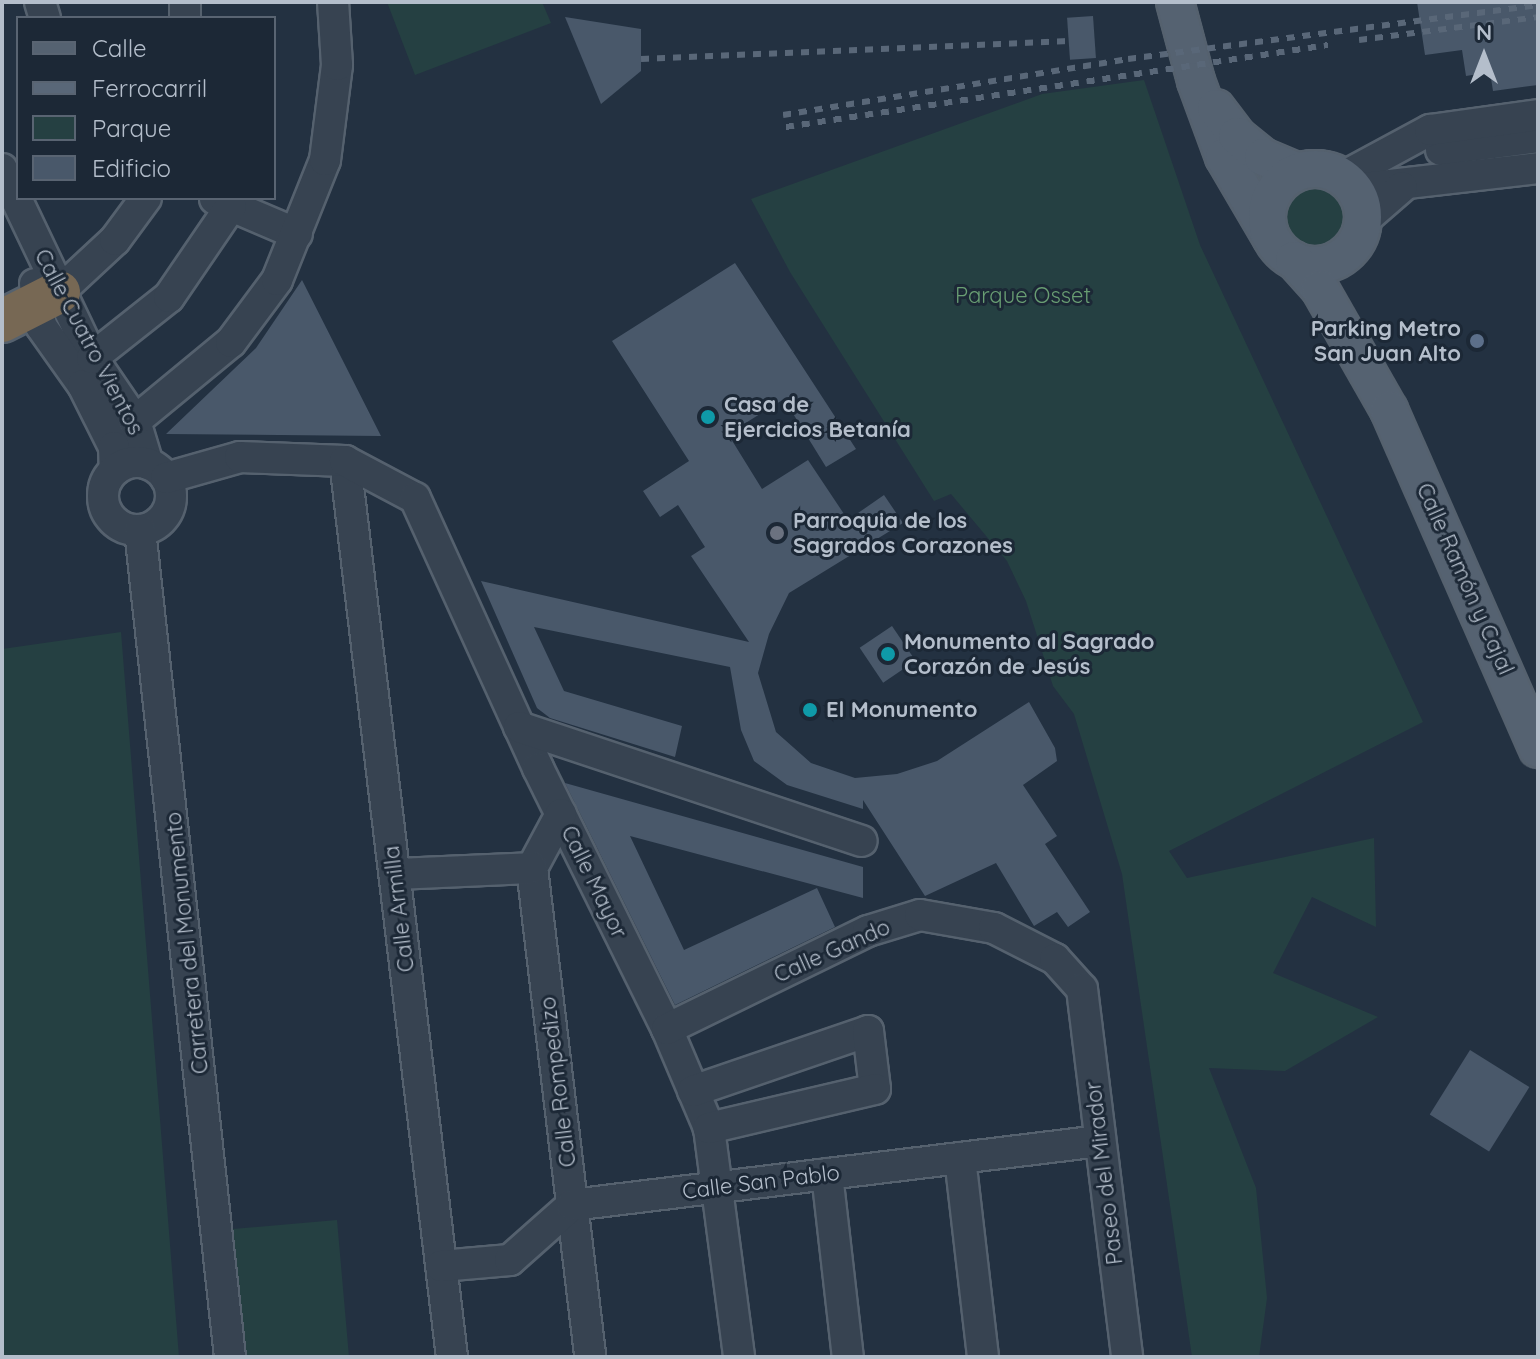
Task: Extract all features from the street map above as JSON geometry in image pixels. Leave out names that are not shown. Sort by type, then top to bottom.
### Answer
[{"type":"main road","name":"Calle Ramón y Cajal","points":[[1175,2],[1196,81],[1224,157],[1285,252],[1320,289],[1389,410]]},
{"type":"main road","points":[[1196,81],[1237,136],[1263,157],[1298,172]]},
{"type":"main road","points":[[1314,169],[1355,205],[1339,259],[1309,265],[1285,252],[1267,218],[1269,203],[1285,179],[1314,169]]},
{"type":"main road","name":"Calle Ramón y Cajal","points":[[1355,205],[1349,269],[1351,304],[1389,410],[1538,749]]},
{"type":"street","points":[[135,421],[231,342],[277,280],[325,160],[337,65],[333,2]]},
{"type":"street","points":[[1355,205],[1381,157],[1430,130],[1538,115]]},
{"type":"street","points":[[1381,157],[1538,137]]},
{"type":"street","points":[[1355,205],[1402,187],[1538,168]]},
{"type":"street","name":"Calle Cuatro Vientos","points":[[2,169],[16,199]]},
{"type":"street","name":"Calle Cuatro Vientos","points":[[17,200],[27,222],[33,305],[41,326],[83,385],[114,447],[115,470]]},
{"type":"street","points":[[33,305],[115,240],[145,200]]},
{"type":"street","points":[[92,358],[169,297],[222,202],[297,234]]},
{"type":"street","name":"Calle Cuatro Vientos","points":[[33,305],[92,358],[135,421],[157,471]]},
{"type":"street","points":[[157,471],[170,505],[164,517],[140,530],[123,527],[110,516],[103,501],[105,484],[115,470],[131,462],[157,471],[240,457],[345,461]]},
{"type":"street","name":"Calle Mayor","points":[[345,461],[415,498],[519,727],[667,1029],[709,1128],[739,1357]]},
{"type":"street","name":"Calle Armilla","points":[[345,461],[452,1357]]},
{"type":"street","name":"Carretera del Monumento","points":[[140,530],[230,1357]]},
{"type":"street","points":[[519,727],[862,841]]},
{"type":"street","points":[[395,874],[532,868],[561,814]]},
{"type":"street","name":"Calle Rompedizo","points":[[532,868],[590,1357]]},
{"type":"street","name":"Calle Gando","points":[[667,1029],[868,931],[920,915],[994,928],[1055,959],[1082,989]]},
{"type":"street","name":"Paseo del Mirador","points":[[1082,989],[1127,1357]]},
{"type":"street","points":[[693,1091],[868,1031],[875,1089],[709,1128]]},
{"type":"street","name":"Calle San Pablo","points":[[572,1205],[1100,1141]]},
{"type":"street","points":[[960,1158],[983,1357]]},
{"type":"street","points":[[827,1174],[848,1357]]},
{"type":"street","points":[[441,1266],[510,1260],[572,1205]]},
{"type":"green space","points":[[387,2],[542,2],[551,23],[415,75]]},
{"type":"green space","name":"Parque Osset","points":[[1144,80],[1200,245],[1423,722],[1169,851],[1187,878],[1374,838],[1376,927],[1312,897],[1273,973],[1378,1017],[1285,1071],[1209,1068],[1256,1188],[1267,1298],[1259,1357],[1192,1357],[1122,874],[1074,714],[1053,686],[1026,601],[1007,561],[951,494],[934,501],[790,272],[751,199],[1042,94]]},
{"type":"green space","points":[[1308,181],[1322,181],[1336,187],[1346,197],[1352,218],[1346,239],[1336,249],[1322,255],[1308,255],[1294,249],[1284,239],[1278,225],[1278,211],[1284,197],[1294,187]]},
{"type":"green space","points":[[121,632],[179,1357],[2,1357],[2,649]]},
{"type":"green space","points":[[337,1220],[349,1357],[230,1357],[218,1230]]},
{"type":"building","points":[[1417,2],[1538,2],[1538,85],[1493,91],[1490,72],[1466,76],[1462,50],[1425,55]]},
{"type":"building","points":[[1093,16],[1096,58],[1070,60],[1067,18]]},
{"type":"building","points":[[565,17],[641,29],[641,71],[601,104]]},
{"type":"building","points":[[735,263],[856,449],[826,467],[784,399],[728,434],[762,489],[808,460],[848,520],[884,495],[903,523],[789,593],[769,634],[758,673],[776,732],[811,763],[855,778],[897,774],[937,761],[1029,702],[1055,748],[1057,761],[1023,785],[1057,836],[1045,844],[1090,912],[1068,927],[1057,912],[1034,926],[996,863],[925,896],[863,800],[863,809],[787,785],[754,761],[741,730],[730,667],[534,627],[564,691],[682,726],[675,757],[550,718],[537,708],[481,581],[749,642],[691,556],[705,547],[678,505],[660,517],[643,491],[689,461],[612,341]]},
{"type":"building","points":[[302,280],[381,436],[166,434],[256,348]]},
{"type":"building","name":"Monumento al Sagrado Corazón de Jesús","points":[[892,626],[915,661],[883,683],[860,648]]},
{"type":"building","points":[[565,783],[863,867],[863,898],[630,836],[684,950],[817,888],[835,927],[675,1005]]},
{"type":"building","points":[[1470,1050],[1529,1087],[1489,1152],[1430,1114]]},
{"type":"railway","points":[[783,115],[1128,59],[1538,5]]},
{"type":"railway","points":[[1359,40],[1538,17]]},
{"type":"railway","points":[[641,59],[1069,41]]},
{"type":"railway","points":[[786,127],[1328,45]]},
{"type":"place","name":"Parking Metro San Juan Alto","points":[[1477,341]]},
{"type":"place","name":"Casa de Ejercicios Betanía","points":[[708,417]]},
{"type":"place","name":"Parroquia de los Sagrados Corazones","points":[[777,533]]},
{"type":"place","name":"Monumento al Sagrado Corazón de Jesús","points":[[888,654]]},
{"type":"place","name":"El Monumento","points":[[810,710]]}]
